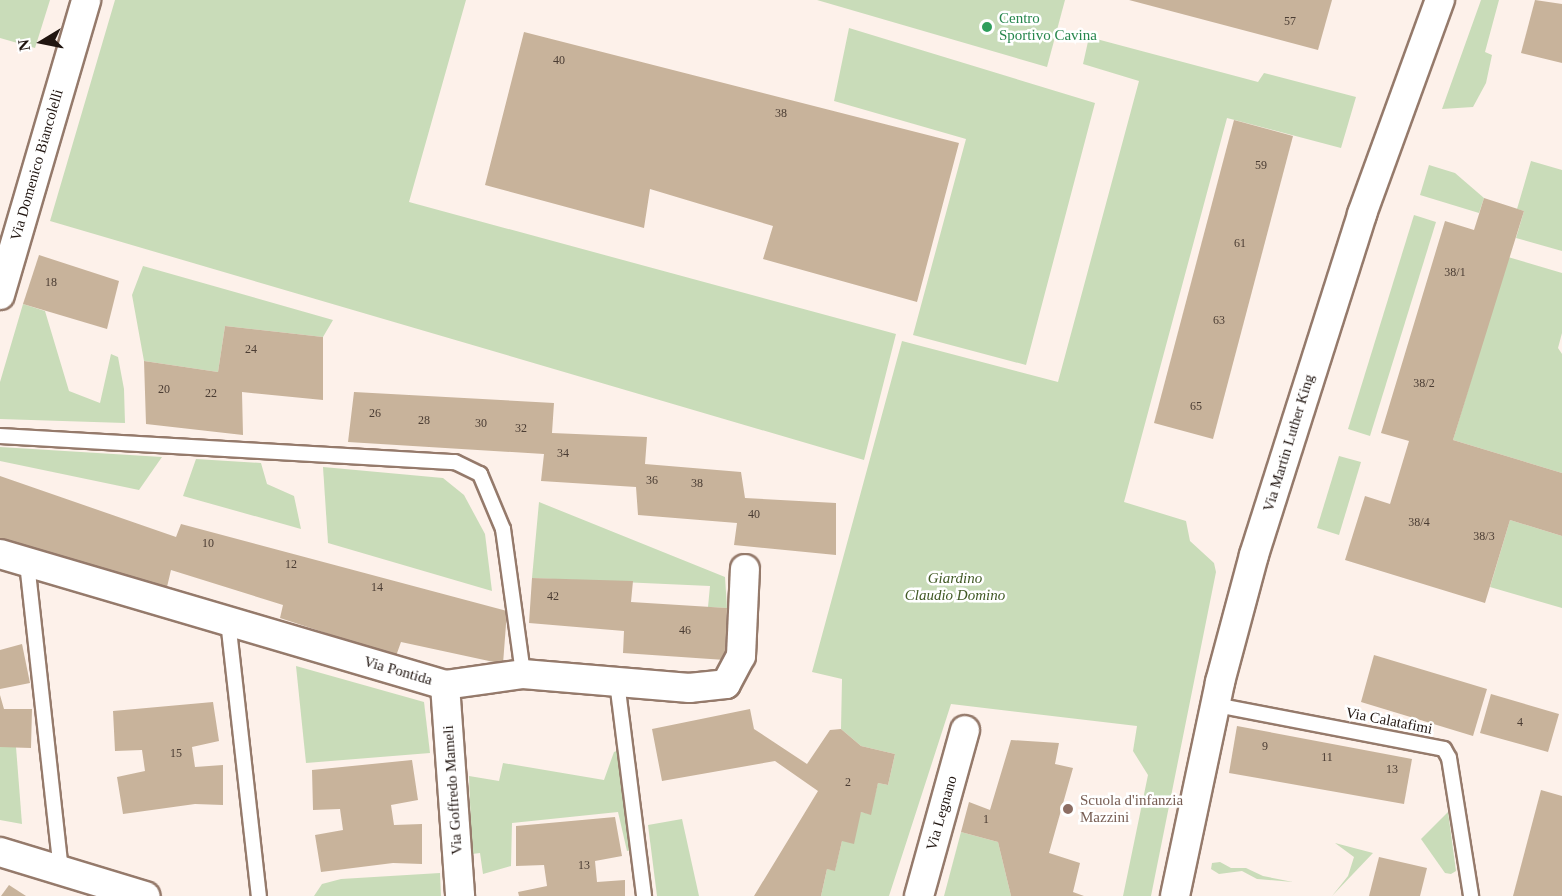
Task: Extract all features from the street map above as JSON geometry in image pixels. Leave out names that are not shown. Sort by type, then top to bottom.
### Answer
[{"type":"street","name":"Via Domenico Biancolelli","points":[[0,295],[86,0]]},
{"type":"street","name":"Via Martin Luther King","points":[[1175,896],[1240,604],[1362,214],[1440,0]]},
{"type":"street","name":"Via Pontida","points":[[0,554],[446,685],[523,674],[689,688],[726,684],[741,656],[745,569]]},
{"type":"street","name":"Via Goffredo Mameli","points":[[446,685],[460,896]]},
{"type":"street","name":"Via Legnano","points":[[919,896],[965,730]]},
{"type":"street","points":[[7,856],[145,896]]},
{"type":"lane","points":[[0,436],[455,462],[480,474],[503,529],[523,674]]},
{"type":"lane","points":[[27,563],[61,872]]},
{"type":"lane","points":[[228,621],[259,896]]},
{"type":"lane","points":[[617,682],[644,896]]},
{"type":"lane","name":"Via Calatafimi","points":[[1216,705],[1444,749],[1450,766],[1471,896]]},
{"type":"green space","points":[[0,0],[50,0],[35,48],[0,38]]},
{"type":"green space","points":[[115,0],[466,0],[409,202],[896,334],[864,460],[50,221]]},
{"type":"green space","name":"Centro Sportivo Cavina","points":[[817,0],[1065,0],[1047,67]]},
{"type":"green space","points":[[1481,0],[1499,0],[1485,52],[1492,55],[1486,83],[1473,107],[1442,109]]},
{"type":"green space","points":[[849,28],[1095,103],[1026,365],[913,335],[966,139],[834,101]]},
{"type":"green space","name":"Giardino Claudio Domino","points":[[1089,37],[1258,82],[1264,73],[1356,97],[1341,148],[1227,118],[1124,502],[1186,521],[1190,541],[1214,563],[1216,572],[1151,896],[1123,896],[1148,775],[1133,751],[1137,726],[951,704],[889,896],[821,896],[827,869],[835,870],[842,841],[861,812],[870,814],[878,783],[888,785],[895,754],[861,746],[841,729],[842,679],[812,672],[902,341],[1058,382],[1139,81],[1083,64]]},
{"type":"green space","points":[[1531,161],[1562,170],[1562,251],[1516,238],[1524,211],[1517,209]]},
{"type":"green space","points":[[1429,165],[1455,173],[1484,198],[1479,213],[1420,195]]},
{"type":"green space","points":[[1414,215],[1436,222],[1370,436],[1348,429]]},
{"type":"green space","points":[[1508,257],[1562,273],[1562,333],[1558,348],[1562,354],[1562,473],[1453,440]]},
{"type":"green space","points":[[143,266],[333,320],[323,337],[225,326],[218,372],[144,361],[132,295]]},
{"type":"green space","points":[[23,304],[45,311],[69,391],[100,403],[111,354],[118,357],[124,389],[125,423],[0,419],[0,382]]},
{"type":"green space","points":[[0,447],[162,457],[139,490],[0,461]]},
{"type":"green space","points":[[1339,456],[1361,462],[1339,535],[1317,528]]},
{"type":"green space","points":[[196,459],[261,463],[267,484],[294,496],[301,529],[183,496]]},
{"type":"green space","points":[[323,467],[443,478],[464,495],[485,534],[492,591],[328,543]]},
{"type":"green space","points":[[539,502],[725,577],[727,608],[708,607],[710,586],[532,578]]},
{"type":"green space","points":[[1510,520],[1562,536],[1562,608],[1490,587]]},
{"type":"green space","points":[[296,666],[424,702],[430,753],[306,763]]},
{"type":"green space","points":[[0,747],[16,747],[22,824],[0,820]]},
{"type":"green space","points":[[619,750],[632,850],[627,851],[618,812],[512,823],[511,866],[483,874],[480,853],[472,854],[469,776],[499,781],[503,763],[604,780],[614,752]]},
{"type":"green space","points":[[1448,812],[1456,871],[1451,874],[1445,873],[1421,839]]},
{"type":"green space","points":[[682,819],[699,896],[657,896],[648,825]]},
{"type":"green space","points":[[961,832],[998,842],[1011,896],[944,896]]},
{"type":"green space","points":[[1335,843],[1373,853],[1332,896],[1348,876],[1354,857]]},
{"type":"green space","points":[[1220,862],[1231,868],[1246,868],[1263,876],[1293,882],[1257,879],[1242,871],[1219,874],[1211,869],[1212,863]]},
{"type":"green space","points":[[440,873],[441,896],[314,896],[322,884],[341,879]]},
{"type":"building","points":[[1129,0],[1332,0],[1318,50]]},
{"type":"building","points":[[1535,0],[1562,4],[1562,63],[1521,53]]},
{"type":"building","points":[[524,32],[959,143],[917,302],[763,259],[773,226],[650,189],[644,228],[485,185]]},
{"type":"building","points":[[1234,120],[1293,136],[1213,439],[1154,423]]},
{"type":"building","points":[[1484,198],[1524,211],[1453,440],[1562,473],[1562,536],[1510,520],[1485,603],[1345,560],[1365,496],[1390,504],[1409,441],[1381,433],[1445,221],[1474,230]]},
{"type":"building","points":[[39,255],[119,281],[107,329],[23,304]]},
{"type":"building","points":[[225,326],[323,337],[323,400],[242,392],[243,435],[146,424],[144,361],[218,372]]},
{"type":"building","points":[[354,392],[554,403],[552,433],[647,437],[645,464],[741,472],[745,498],[836,503],[836,555],[734,545],[737,523],[638,515],[636,487],[541,481],[544,454],[348,442]]},
{"type":"building","points":[[0,476],[176,537],[181,524],[507,611],[503,664],[401,642],[396,656],[280,618],[283,605],[171,570],[167,587],[0,538]]},
{"type":"building","points":[[532,578],[633,581],[631,602],[727,608],[725,660],[623,653],[624,631],[529,623]]},
{"type":"building","points":[[22,644],[30,683],[0,689],[0,650]]},
{"type":"building","points":[[1374,655],[1487,689],[1473,736],[1361,702]]},
{"type":"building","points":[[1491,694],[1559,714],[1548,752],[1480,733]]},
{"type":"building","points":[[0,695],[4,709],[32,709],[31,748],[0,747]]},
{"type":"building","points":[[213,702],[219,741],[192,747],[195,767],[223,765],[223,805],[195,804],[123,814],[117,777],[145,771],[142,750],[115,751],[113,711]]},
{"type":"building","points":[[750,709],[754,729],[807,764],[830,730],[841,729],[861,746],[895,754],[888,785],[878,783],[871,815],[861,812],[854,844],[842,841],[835,871],[827,869],[821,896],[754,896],[818,791],[775,761],[662,781],[652,729]]},
{"type":"building","points":[[1237,726],[1412,759],[1404,804],[1229,773]]},
{"type":"building","points":[[1011,740],[1059,743],[1055,764],[1073,768],[1049,853],[1080,863],[1073,892],[1084,896],[1011,896],[998,842],[961,832],[969,802],[990,810]]},
{"type":"building","points":[[412,760],[418,800],[391,805],[394,825],[422,824],[422,864],[393,863],[321,872],[315,835],[343,830],[340,809],[313,810],[312,770]]},
{"type":"building","points":[[1541,790],[1562,796],[1562,896],[1513,896]]},
{"type":"building","points":[[615,817],[622,856],[595,861],[597,882],[625,880],[625,896],[519,896],[518,892],[547,886],[544,865],[516,866],[516,826]]},
{"type":"building","points":[[1379,857],[1427,868],[1420,896],[1369,896]]},
{"type":"building","points":[[9,885],[26,896],[1,896]]},
{"type":"place","name":"Centro Sportivo Cavina","points":[[987,27]]},
{"type":"place","name":"Scuola d'infanzia Mazzini","points":[[1068,809]]}]
